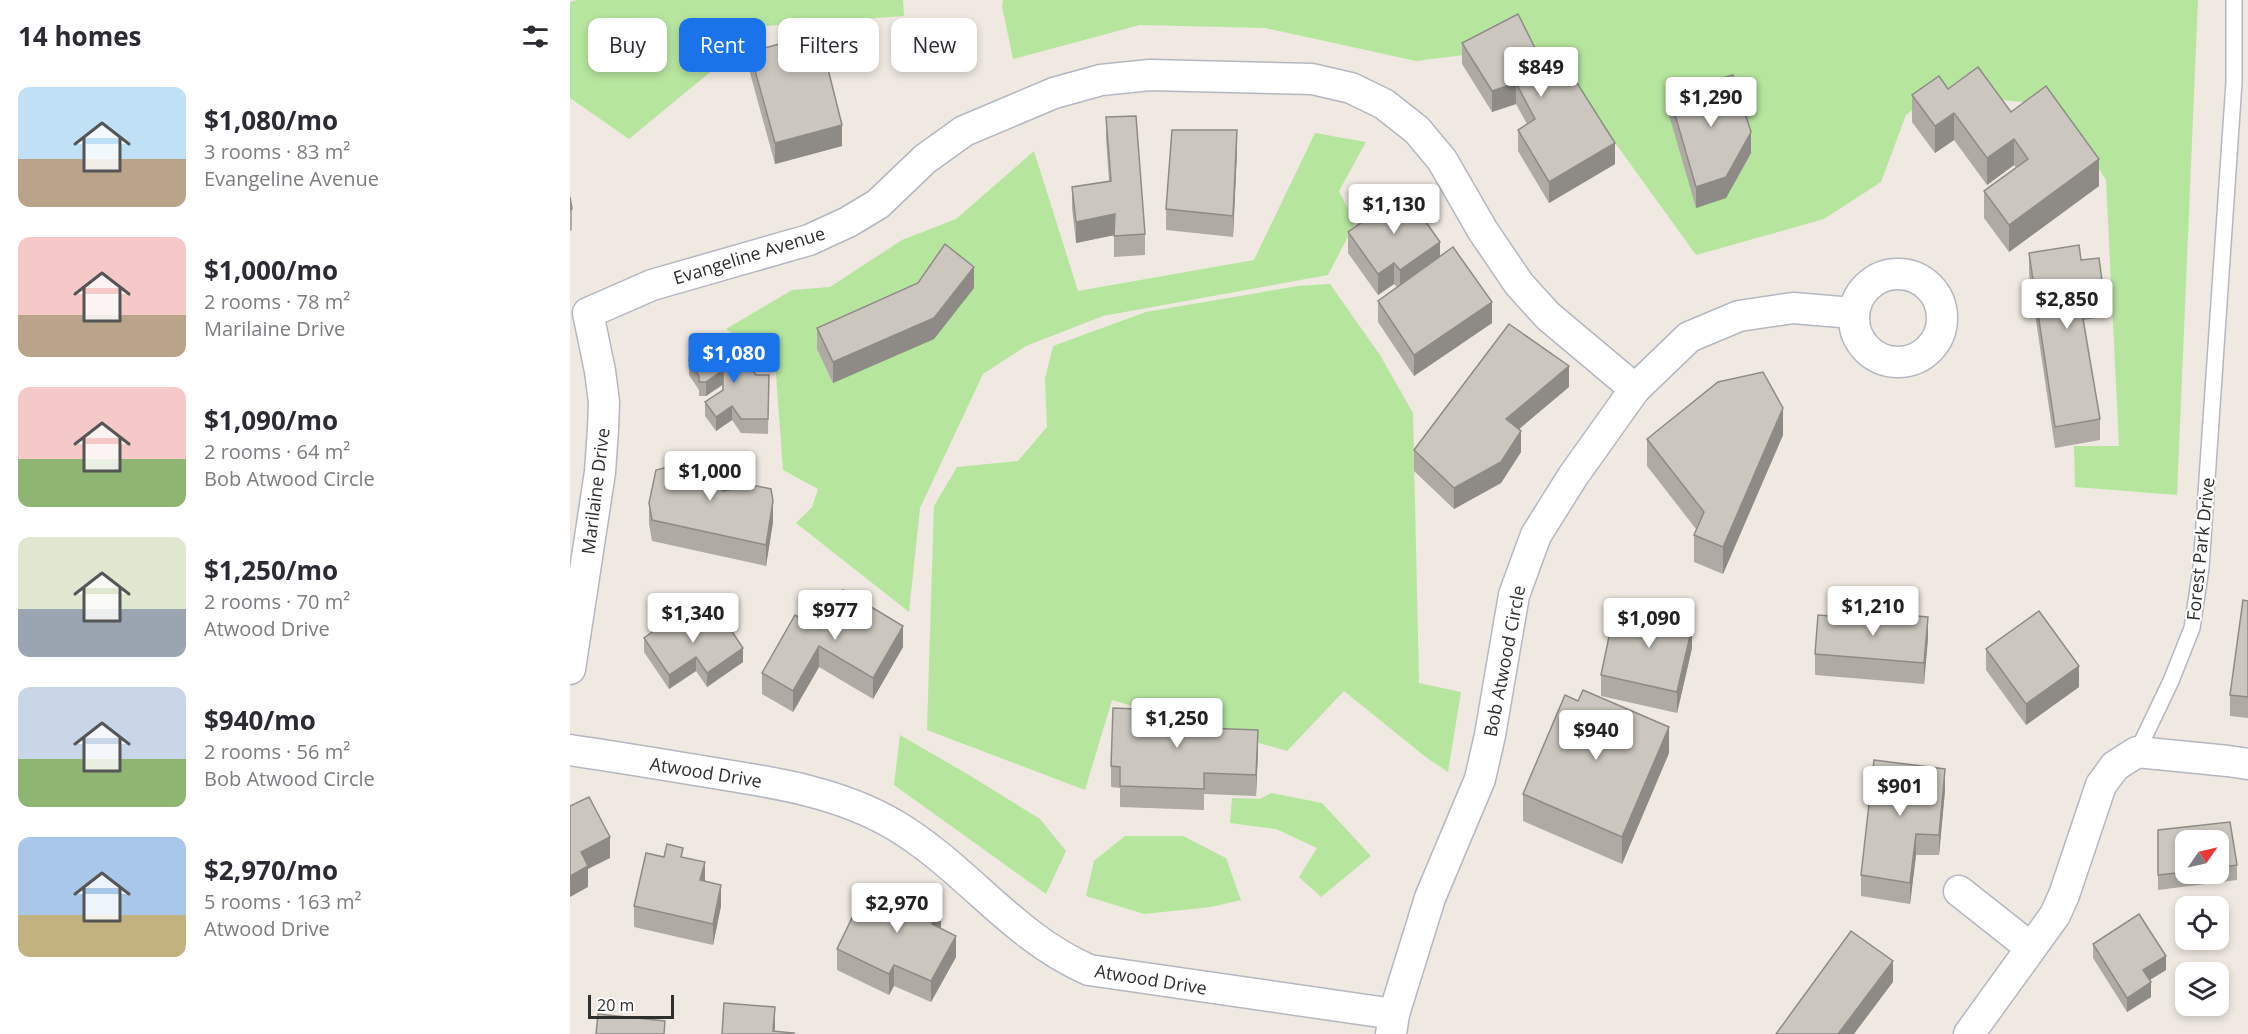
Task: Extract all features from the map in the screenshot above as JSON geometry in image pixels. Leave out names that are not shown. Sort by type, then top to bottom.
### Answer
[{"type":"street","name":"Evangeline Avenue","points":[[588,314],[652,285],[809,240],[848,222],[878,204],[925,159],[964,131],[1054,93],[1101,80],[1150,75],[1312,79],[1351,88],[1384,104],[1417,130],[1442,160],[1483,231],[1519,284],[1548,316],[1635,389]]},
{"type":"street","name":"Bob Atwood Circle","points":[[1392,1024],[1430,898],[1480,779],[1490,735],[1514,595],[1536,535],[1573,476],[1635,389],[1689,337],[1739,316],[1793,308],[1853,313]]},
{"type":"street","name":"Marilaine Drive","points":[[570,669],[600,472],[603,429],[600,371],[588,314]]},
{"type":"street","name":"Atwood Drive","points":[[570,750],[770,782],[819,793],[864,808],[924,844],[1019,928],[1044,947],[1089,970],[1392,1024]]},
{"type":"street","points":[[2137,752],[2228,760],[2248,765]]},
{"type":"street","name":"Forest Park Drive","points":[[1969,1034],[2055,915],[2064,895],[2101,785],[2115,766],[2137,752]]},
{"type":"street","points":[[1959,891],[2031,948]]},
{"type":"lane","name":"Forest Park Drive","points":[[2137,752],[2171,681],[2192,628],[2201,568],[2234,82],[2234,0]]},
{"type":"green space","points":[[577,0],[903,0],[904,16],[778,18],[778,25],[766,26],[766,18],[679,18],[679,72],[710,72],[629,139],[570,98],[570,2]]},
{"type":"green space","points":[[1003,0],[2198,0],[2177,495],[2075,487],[2074,446],[2119,446],[2106,180],[2060,106],[1936,93],[1906,115],[1881,182],[1824,219],[1696,255],[1608,133],[1503,50],[1416,61],[1265,28],[1140,25],[1013,59],[1002,6]]},
{"type":"green space","points":[[1315,133],[1366,142],[1339,191],[1355,223],[1328,275],[1103,316],[1026,346],[983,374],[920,508],[909,612],[796,523],[812,507],[818,489],[783,470],[775,361],[726,329],[792,290],[830,287],[902,240],[956,219],[1034,151],[1078,291],[1254,260]]},
{"type":"green space","points":[[1330,284],[1380,355],[1413,413],[1419,683],[1461,692],[1448,772],[1427,758],[1344,691],[1287,751],[1112,700],[1085,790],[927,730],[934,506],[957,467],[1018,461],[1047,427],[1045,379],[1053,346],[1146,312],[1298,286]]},
{"type":"green space","points":[[900,735],[1040,819],[1066,851],[1046,894],[894,785]]},
{"type":"green space","points":[[1271,793],[1322,803],[1371,856],[1321,897],[1299,877],[1317,848],[1276,829],[1230,823],[1232,798],[1260,799]]},
{"type":"green space","points":[[1125,836],[1183,836],[1226,858],[1241,900],[1211,907],[1144,914],[1086,896],[1094,861]]},
{"type":"building","points":[[1518,14],[1541,60],[1560,56],[1615,143],[1549,182],[1518,130],[1535,119],[1516,83],[1492,91],[1462,43]]},
{"type":"building","points":[[778,44],[778,72],[829,72],[842,125],[775,143],[755,72],[766,72],[766,48]]},
{"type":"building","points":[[1978,67],[2011,112],[2046,86],[2099,159],[2009,225],[1984,191],[2028,159],[2014,139],[1987,158],[1954,113],[1935,126],[1912,95],[1939,76],[1948,89]]},
{"type":"building","points":[[1733,75],[1751,132],[1726,177],[1696,187],[1669,94]]},
{"type":"building","points":[[1136,116],[1145,234],[1114,236],[1115,214],[1076,222],[1072,187],[1111,181],[1106,117]]},
{"type":"building","points":[[1172,130],[1237,130],[1233,216],[1166,209]]},
{"type":"building","points":[[1405,192],[1440,242],[1400,270],[1394,263],[1378,274],[1348,232]]},
{"type":"building","points":[[945,244],[974,267],[934,318],[833,362],[817,328],[918,283]]},
{"type":"building","points":[[2079,245],[2081,260],[2099,258],[2104,296],[2071,301],[2073,315],[2082,313],[2100,419],[2055,427],[2029,253]]},
{"type":"building","points":[[1453,247],[1492,302],[1414,355],[1378,301]]},
{"type":"building","points":[[1509,324],[1569,366],[1506,419],[1521,431],[1501,462],[1454,488],[1414,450]]},
{"type":"building","points":[[690,352],[750,353],[750,366],[756,375],[769,375],[768,419],[741,419],[732,406],[716,417],[705,402],[723,390],[723,370],[706,382],[699,382],[699,376],[689,361]]},
{"type":"building","points":[[1763,372],[1783,408],[1723,547],[1694,535],[1704,512],[1647,439],[1718,382]]},
{"type":"building","points":[[707,457],[724,461],[726,468],[723,491],[752,485],[771,489],[773,501],[766,545],[652,520],[649,503],[656,470]]},
{"type":"building","points":[[843,590],[903,626],[873,678],[819,646],[793,691],[762,673],[795,615],[820,629]]},
{"type":"building","points":[[2243,600],[2248,601],[2248,697],[2230,695]]},
{"type":"building","points":[[1658,601],[1692,627],[1677,692],[1601,675],[1610,632]]},
{"type":"building","points":[[1856,611],[1928,617],[1924,663],[1815,654],[1818,615],[1855,618]]},
{"type":"building","points":[[2039,611],[2079,666],[2026,704],[1986,649]]},
{"type":"building","points":[[678,614],[687,628],[705,615],[711,625],[723,618],[743,648],[707,673],[696,657],[669,675],[644,638]]},
{"type":"building","points":[[1583,690],[1669,727],[1622,837],[1523,794],[1565,695],[1578,701]]},
{"type":"building","points":[[1113,708],[1205,712],[1204,728],[1258,730],[1256,775],[1204,773],[1204,789],[1120,786],[1120,767],[1111,766]]},
{"type":"building","points":[[1874,760],[1945,769],[1939,835],[1916,834],[1910,883],[1861,875]]},
{"type":"building","points":[[589,797],[610,837],[581,852],[588,866],[570,876],[570,806]]},
{"type":"building","points":[[2230,822],[2237,865],[2229,866],[2229,830],[2175,830],[2175,873],[2158,875],[2158,830]]},
{"type":"building","points":[[667,844],[683,848],[681,857],[705,862],[700,880],[721,885],[713,924],[634,906],[646,853],[664,857]]},
{"type":"building","points":[[890,885],[941,909],[932,924],[956,936],[931,981],[894,965],[889,974],[837,949],[864,893],[881,902]]},
{"type":"building","points":[[2139,914],[2166,956],[2143,970],[2151,982],[2127,998],[2093,944]]},
{"type":"building","points":[[1851,931],[1893,961],[1838,1034],[1776,1034]]},
{"type":"building","points":[[724,1003],[775,1007],[773,1031],[794,1033],[722,1034]]},
{"type":"building","points":[[598,1014],[665,1021],[664,1034],[596,1034]]}]
